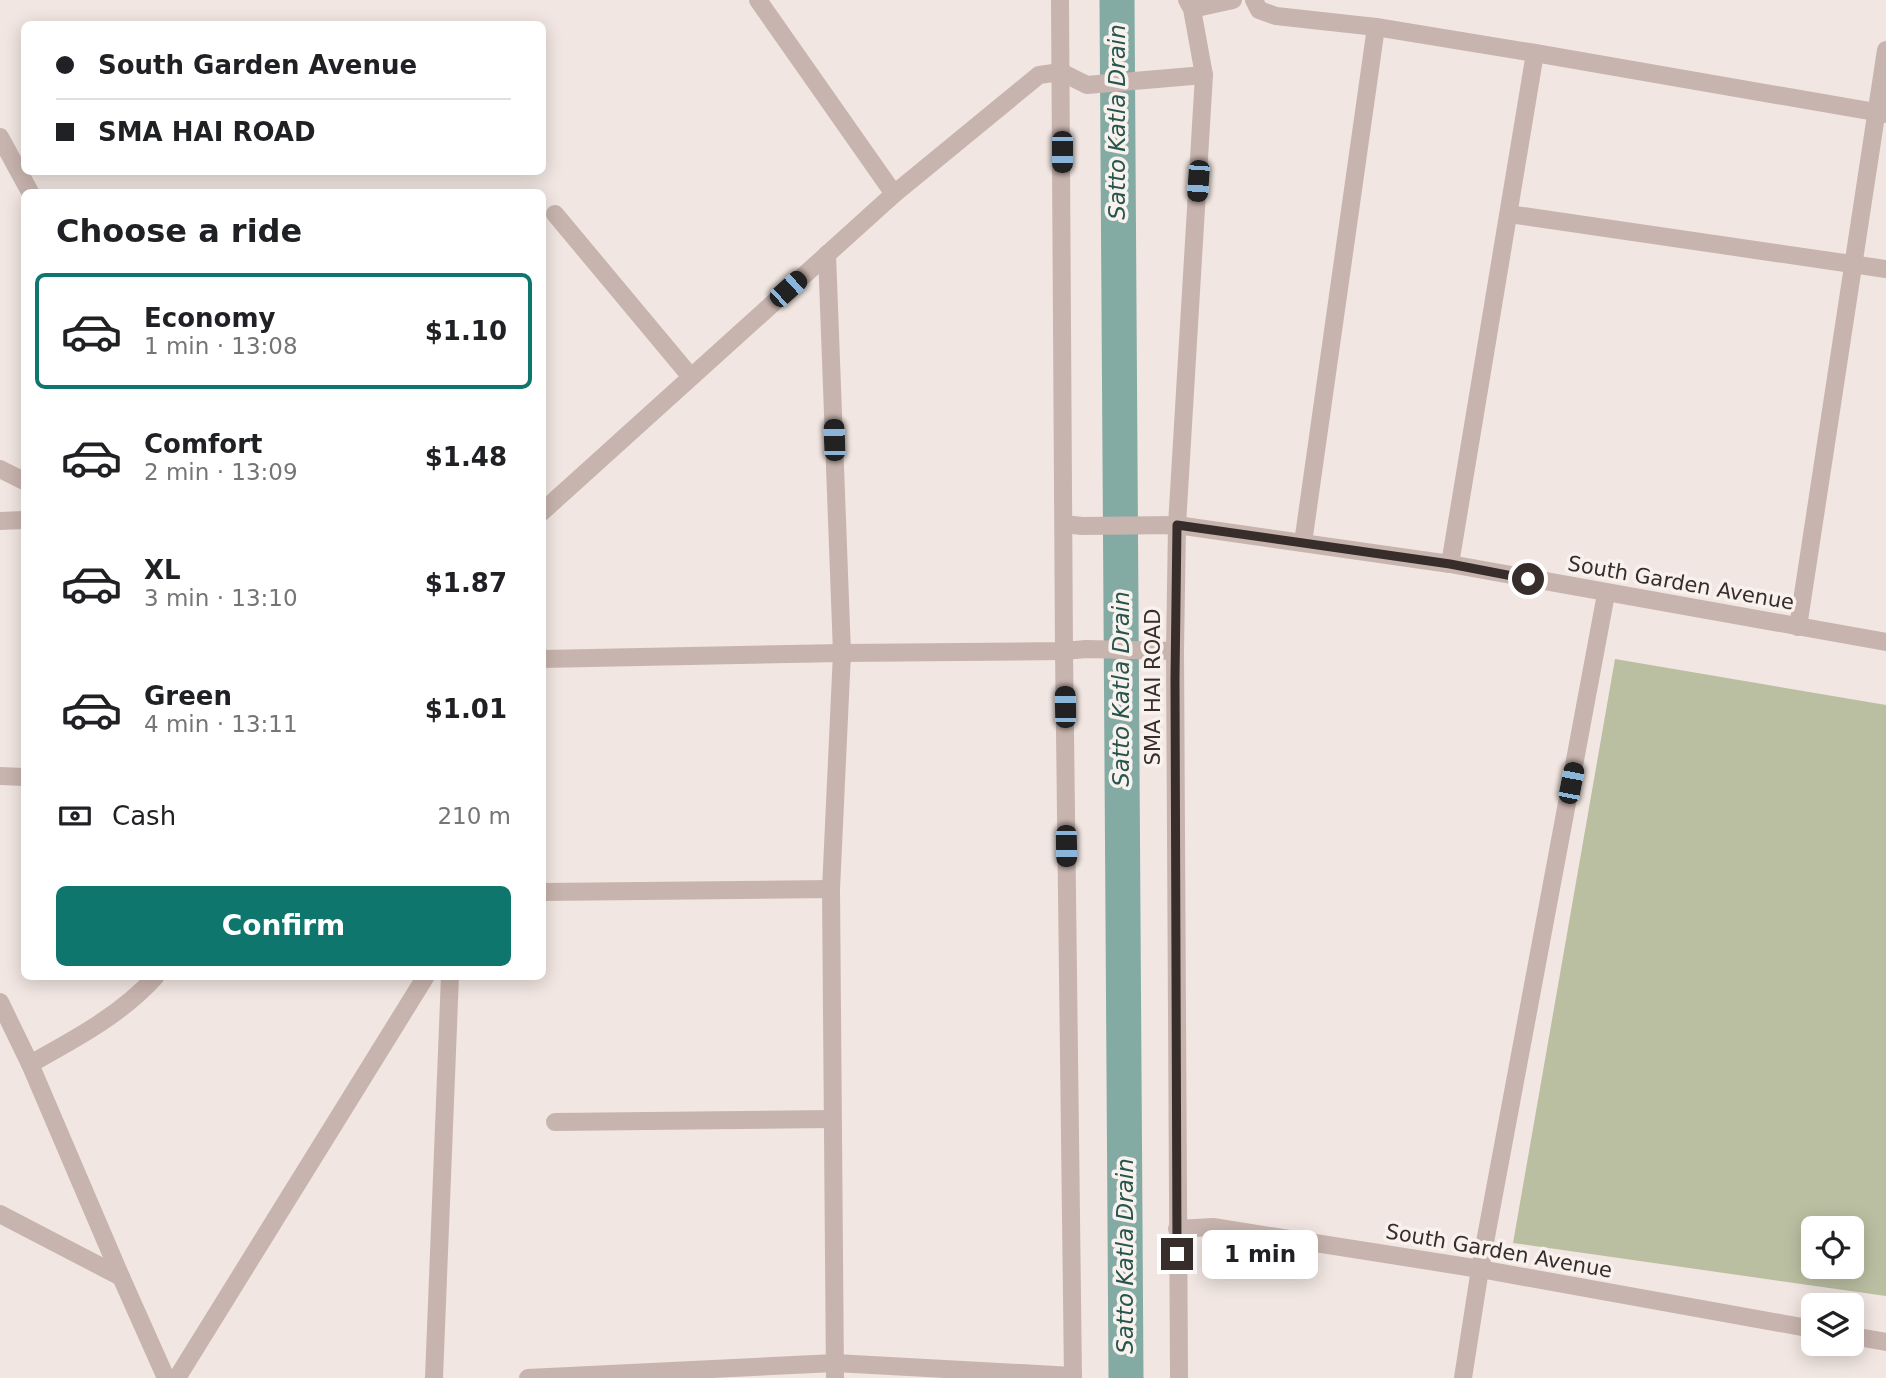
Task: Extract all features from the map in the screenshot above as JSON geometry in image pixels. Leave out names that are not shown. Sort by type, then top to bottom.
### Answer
[{"type":"street","points":[[758,0],[894,194]]},
{"type":"street","points":[[528,1378],[835,1370],[1073,1377],[1064,652],[1073,525],[1060,0]]},
{"type":"street","points":[[1190,5],[1233,0]]},
{"type":"street","points":[[1254,0],[1259,10],[1276,16],[1376,27],[1882,113]]},
{"type":"street","name":"SMA HAI ROAD","points":[[1179,1378],[1175,651],[1177,525],[1204,75],[1190,5]]},
{"type":"street","points":[[1303,542],[1376,27]]},
{"type":"street","points":[[1798,627],[1854,264],[1882,113],[1886,50]]},
{"type":"street","points":[[1450,564],[1535,53]]},
{"type":"street","points":[[546,508],[894,194],[1039,75],[1061,72],[1087,85],[1204,75]]},
{"type":"street","points":[[0,137],[28,189]]},
{"type":"street","points":[[555,214],[691,377]]},
{"type":"street","points":[[1509,214],[1886,269]]},
{"type":"street","points":[[827,254],[842,653],[831,889],[835,1370]]},
{"type":"street","points":[[0,469],[21,480]]},
{"type":"street","points":[[0,521],[21,520]]},
{"type":"street","name":"South Garden Avenue","points":[[1073,525],[1177,525],[1303,542],[1450,564],[1886,642]]},
{"type":"street","points":[[1463,1378],[1480,1269],[1606,594]]},
{"type":"street","points":[[546,659],[1064,652],[1086,649],[1175,651]]},
{"type":"street","points":[[0,776],[21,778]]},
{"type":"street","points":[[546,892],[831,889]]},
{"type":"street","points":[[30,1064],[99,1025],[152,980]]},
{"type":"street","points":[[177,1378],[424,980]]},
{"type":"street","points":[[435,1378],[450,980]]},
{"type":"street","points":[[0,1002],[30,1064],[166,1378]]},
{"type":"street","points":[[555,1122],[832,1119]]},
{"type":"street","points":[[0,1214],[121,1277]]},
{"type":"street","name":"South Garden Avenue","points":[[1177,1229],[1213,1227],[1480,1269],[1801,1327]]},
{"type":"street","points":[[1864,1338],[1886,1342]]},
{"type":"green space","points":[[1615,659],[1886,705],[1886,1296],[1513,1243]]},
{"type":"waterway","name":"Satto Katla Drain","points":[[1117,0],[1126,1378]]},
{"type":"route","points":[[1177,1254],[1177,525],[1450,564],[1528,579]]}]
